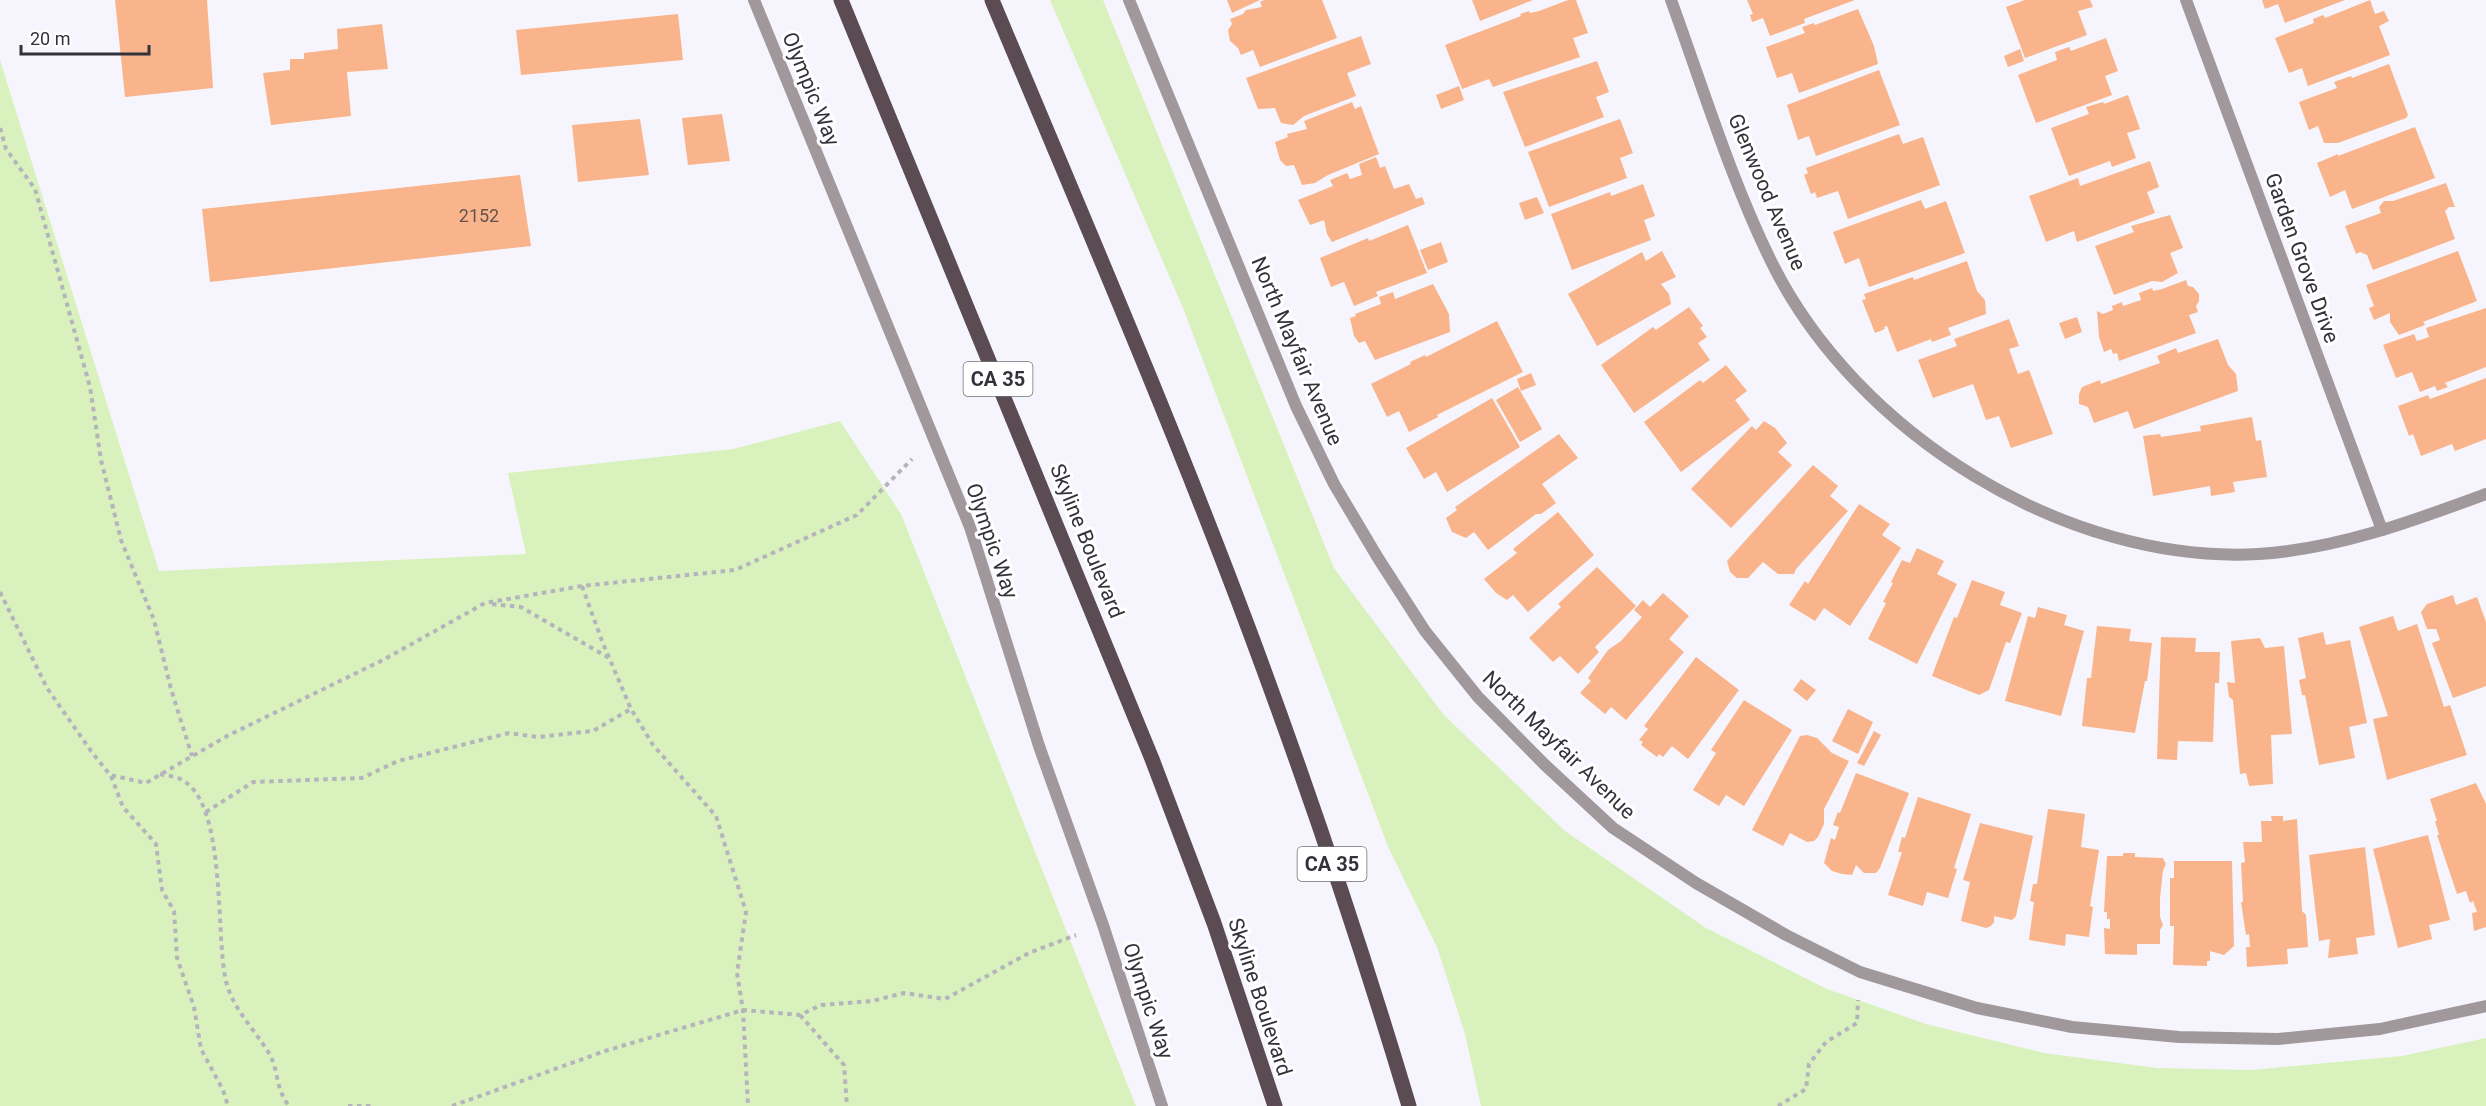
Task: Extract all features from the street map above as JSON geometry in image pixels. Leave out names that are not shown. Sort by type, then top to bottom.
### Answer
[{"type":"main road","name":"Skyline Boulevard","points":[[841,0],[1152,759],[1214,923],[1275,1106]]},
{"type":"main road","name":"CA 35","points":[[992,0],[1146,370],[1247,624],[1293,750],[1380,1011],[1409,1106]]},
{"type":"main road","points":[[1380,1011],[1418,1106]]},
{"type":"main road","points":[[1256,1048],[1268,1106]]},
{"type":"street","name":"Olympic Way","points":[[754,0],[970,527],[1039,746],[1162,1106]]},
{"type":"street","name":"North Mayfair Avenue","points":[[1129,0],[1296,406],[1334,484],[1425,631],[1478,697],[1544,764],[1613,828],[1696,883],[1786,934],[1860,972],[1977,1008],[2072,1027],[2179,1037],[2278,1039],[2380,1029],[2486,1006]]},
{"type":"street","name":"Glenwood Avenue","points":[[1671,0],[1743,194],[1772,263],[1811,327],[1854,379],[1900,423],[1951,461],[2005,494],[2064,520],[2131,541],[2198,553],[2259,554],[2318,547],[2382,530],[2486,494]]},
{"type":"street","name":"Garden Grove Drive","points":[[2186,0],[2382,530]]},
{"type":"path","points":[[0,128],[6,149],[35,189],[90,387],[101,460],[121,540],[154,620],[171,689],[192,756]]},
{"type":"path","points":[[110,775],[146,783],[227,736],[383,660],[485,603],[582,586],[735,570],[857,515],[933,437]]},
{"type":"path","points":[[582,586],[631,709],[653,745],[716,816],[746,912],[737,973],[743,1010],[748,1106]]},
{"type":"path","points":[[0,592],[47,688],[110,775],[123,807],[156,844],[162,890],[174,911],[177,958],[194,1007],[201,1049],[223,1090],[228,1106]]},
{"type":"path","points":[[485,603],[521,607],[609,658]]},
{"type":"path","points":[[206,812],[253,782],[362,778],[398,761],[509,733],[538,737],[593,731],[631,709]]},
{"type":"path","points":[[160,774],[183,780],[196,793],[206,812],[215,856],[225,978],[243,1017],[271,1057],[280,1094],[289,1106]]},
{"type":"path","points":[[452,1106],[605,1051],[743,1010],[800,1016],[821,1005],[872,1001],[903,993],[945,999],[1029,953],[1102,925]]},
{"type":"path","points":[[1778,1106],[1806,1089],[1809,1064],[1826,1042],[1857,1023],[1860,972]]},
{"type":"path","points":[[800,1016],[844,1065],[848,1106]]},
{"type":"path","points":[[348,1106],[375,1106]]},
{"type":"green space","points":[[1050,0],[1103,0],[1334,568],[1443,714],[1565,831],[1706,928],[1827,989],[1926,1024],[2044,1053],[2157,1068],[2251,1070],[2402,1056],[2486,1038],[2486,1106],[1481,1106],[1465,1034],[1437,947],[1389,849],[1183,308]]},
{"type":"green space","points":[[0,60],[159,571],[526,554],[508,473],[733,449],[840,421],[901,514],[1136,1106],[0,1106]]},
{"type":"building","points":[[115,0],[207,0],[213,88],[125,97]]},
{"type":"building","points":[[1227,0],[1260,0],[1232,13]]},
{"type":"building","points":[[1264,0],[1322,0],[1337,38],[1260,67],[1253,50],[1241,55],[1238,48],[1230,41],[1228,30],[1232,24],[1230,19],[1243,14],[1246,10],[1262,7],[1260,2]]},
{"type":"building","points":[[1472,0],[1533,0],[1480,21]]},
{"type":"building","points":[[1568,0],[1576,0],[1588,33],[1573,38],[1580,57],[1493,87],[1489,79],[1462,89],[1445,45],[1521,16],[1520,14],[1539,11]]},
{"type":"building","points":[[1747,0],[1855,0],[1804,19],[1805,23],[1770,36],[1763,18],[1752,22],[1750,15],[1753,14]]},
{"type":"building","points":[[2025,0],[2090,0],[2093,7],[2078,11],[2087,35],[2025,58],[2006,7]]},
{"type":"building","points":[[2262,0],[2345,0],[2285,23],[2278,4],[2265,9]]},
{"type":"building","points":[[2370,0],[2375,14],[2384,11],[2389,21],[2379,26],[2390,55],[2308,86],[2302,68],[2289,73],[2275,38],[2314,23],[2313,19],[2323,15],[2325,18]]},
{"type":"building","points":[[1858,9],[1874,46],[1878,64],[1799,93],[1792,73],[1777,78],[1766,47],[1805,33],[1802,27],[1814,23],[1815,25]]},
{"type":"building","points":[[678,14],[683,60],[521,75],[516,30]]},
{"type":"building","points":[[382,24],[388,69],[347,72],[351,116],[271,125],[263,73],[290,70],[290,59],[304,59],[304,53],[338,49],[337,29]]},
{"type":"building","points":[[1361,36],[1371,64],[1347,73],[1356,96],[1304,116],[1293,125],[1281,123],[1275,108],[1258,109],[1246,78]]},
{"type":"building","points":[[2106,38],[2118,71],[2105,76],[2112,95],[2036,123],[2018,75],[2057,60],[2055,52],[2069,47],[2071,51]]},
{"type":"building","points":[[2020,49],[2024,61],[2008,67],[2004,56]]},
{"type":"building","points":[[1597,61],[1609,92],[1596,97],[1604,117],[1525,147],[1503,92]]},
{"type":"building","points":[[2389,64],[2408,115],[2406,118],[2338,143],[2324,143],[2318,126],[2309,130],[2299,102],[2337,88],[2334,82]]},
{"type":"building","points":[[1879,70],[1900,125],[1816,156],[1809,136],[1798,140],[1787,105]]},
{"type":"building","points":[[1459,86],[1464,100],[1441,109],[1436,95]]},
{"type":"building","points":[[2128,95],[2140,129],[2127,133],[2136,158],[2112,167],[2110,161],[2069,176],[2051,128],[2089,114],[2086,107],[2103,102],[2104,104]]},
{"type":"building","points":[[1352,102],[1355,109],[1361,106],[1379,154],[1328,175],[1315,183],[1302,185],[1294,165],[1286,166],[1280,160],[1275,142],[1288,137],[1287,134],[1307,129],[1304,121]]},
{"type":"building","points":[[722,114],[730,161],[688,165],[682,118]]},
{"type":"building","points":[[640,119],[649,175],[578,182],[572,125]]},
{"type":"building","points":[[1620,119],[1633,153],[1620,158],[1627,178],[1549,207],[1528,152]]},
{"type":"building","points":[[2415,127],[2435,178],[2352,209],[2345,190],[2330,197],[2317,163]]},
{"type":"building","points":[[1899,134],[1903,144],[1923,137],[1940,185],[1848,219],[1838,191],[1817,198],[1815,192],[1811,194],[1804,175],[1808,173],[1806,168]]},
{"type":"building","points":[[1376,157],[1380,168],[1385,166],[1394,189],[1409,184],[1416,199],[1422,197],[1425,204],[1332,242],[1327,234],[1324,220],[1310,225],[1298,200],[1333,186],[1330,180],[1347,173],[1350,179],[1362,175],[1359,164]]},
{"type":"building","points":[[2150,161],[2159,187],[2147,192],[2155,213],[2077,242],[2074,231],[2046,242],[2029,196],[2078,178],[2080,186]]},
{"type":"building","points":[[520,175],[531,246],[210,282],[202,209]]},
{"type":"building","points":[[2446,183],[2455,207],[2449,207],[2445,211],[2455,239],[2373,270],[2367,255],[2360,252],[2356,254],[2345,226],[2381,213],[2379,207],[2384,201],[2393,201]]},
{"type":"building","points":[[1643,184],[1655,216],[1644,220],[1651,240],[1572,270],[1551,214],[1610,192],[1611,196]]},
{"type":"building","points":[[1537,197],[1544,213],[1525,220],[1519,203]]},
{"type":"building","points":[[1921,200],[1925,209],[1946,201],[1965,253],[1869,287],[1859,258],[1845,264],[1833,232]]},
{"type":"building","points":[[2170,215],[2183,248],[2170,253],[2178,273],[2162,282],[2152,281],[2114,295],[2095,246],[2134,232],[2131,226]]},
{"type":"building","points":[[1408,225],[1427,273],[1376,292],[1378,296],[1354,306],[1344,282],[1331,287],[1320,258],[1368,238],[1369,241]]},
{"type":"building","points":[[1441,242],[1448,262],[1428,270],[1420,250]]},
{"type":"building","points":[[1662,251],[1676,277],[1661,284],[1669,294],[1671,304],[1597,346],[1568,294],[1642,252],[1646,261]]},
{"type":"building","points":[[2458,251],[2477,301],[2423,322],[2425,325],[2399,335],[2390,322],[2390,313],[2374,320],[2369,308],[2374,306],[2366,285]]},
{"type":"building","points":[[1967,261],[1977,291],[1985,300],[1986,314],[1948,328],[1951,335],[1932,342],[1931,339],[1897,352],[1887,326],[1875,333],[1862,300],[1866,299],[1864,294],[1913,277],[1914,280]]},
{"type":"building","points":[[2186,280],[2188,286],[2193,287],[2199,294],[2196,306],[2198,312],[2189,315],[2196,333],[2119,361],[2117,353],[2113,354],[2111,349],[2104,352],[2099,337],[2097,311],[2103,314],[2113,310],[2112,306],[2122,302],[2123,306],[2141,300],[2139,293],[2152,288],[2153,291],[2162,289]]},
{"type":"building","points":[[1433,284],[1449,314],[1450,332],[1375,360],[1365,341],[1359,343],[1354,336],[1350,318],[1381,304],[1379,297],[1393,292],[1395,299]]},
{"type":"building","points":[[1689,307],[1703,326],[1700,328],[1707,337],[1698,343],[1710,360],[1634,413],[1601,365],[1653,327],[1656,330]]},
{"type":"building","points":[[2486,308],[2486,367],[2445,383],[2448,387],[2437,391],[2435,386],[2420,392],[2412,372],[2396,378],[2383,345],[2414,334],[2417,341],[2429,337],[2426,328]]},
{"type":"building","points":[[2077,317],[2082,332],[2065,339],[2059,323]]},
{"type":"building","points":[[2009,319],[2019,346],[2009,349],[2018,374],[2029,370],[2053,434],[2011,448],[1999,416],[1986,420],[1973,384],[1933,398],[1918,360],[1957,346],[1954,339]]},
{"type":"building","points":[[1497,321],[1523,372],[1437,415],[1438,417],[1409,432],[1399,411],[1387,417],[1371,384],[1411,364],[1410,362],[1425,355],[1426,357]]},
{"type":"building","points":[[2218,339],[2228,365],[2236,374],[2238,391],[2134,429],[2128,411],[2094,423],[2088,407],[2079,404],[2082,387],[2100,380],[2101,384],[2160,363],[2157,356],[2176,348],[2178,353]]},
{"type":"building","points":[[1726,365],[1747,391],[1735,400],[1750,420],[1681,472],[1644,422],[1700,380],[1703,383]]},
{"type":"building","points":[[1531,373],[1536,385],[1521,391],[1517,379]]},
{"type":"building","points":[[2486,378],[2486,439],[2455,451],[2452,444],[2421,456],[2413,434],[2409,436],[2398,406],[2428,395],[2430,399]]},
{"type":"building","points":[[1518,387],[1542,429],[1520,442],[1496,400]]},
{"type":"building","points":[[1492,398],[1520,447],[1447,492],[1436,472],[1424,479],[1406,448]]},
{"type":"building","points":[[2252,417],[2256,441],[2261,440],[2267,477],[2233,482],[2235,492],[2211,496],[2210,486],[2153,496],[2143,436],[2160,434],[2161,437],[2201,431],[2200,426]]},
{"type":"building","points":[[1764,421],[1775,428],[1787,443],[1778,452],[1792,465],[1731,528],[1691,489],[1752,426],[1756,430]]},
{"type":"building","points":[[1559,434],[1578,458],[1542,484],[1556,503],[1541,514],[1536,514],[1488,550],[1474,532],[1466,538],[1452,532],[1446,518],[1457,510],[1455,507]]},
{"type":"building","points":[[1813,465],[1838,486],[1830,496],[1848,511],[1794,574],[1778,574],[1763,562],[1748,578],[1737,578],[1730,572],[1727,561]]},
{"type":"building","points":[[1859,504],[1890,524],[1882,535],[1901,548],[1850,626],[1824,608],[1815,621],[1789,605],[1805,581],[1808,584]]},
{"type":"building","points":[[1558,512],[1594,555],[1528,612],[1513,595],[1507,600],[1496,593],[1484,579],[1517,553],[1513,549]]},
{"type":"building","points":[[1917,548],[1944,561],[1937,574],[1957,584],[1917,664],[1868,639],[1886,603],[1883,602],[1902,560],[1910,563]]},
{"type":"building","points":[[1597,567],[1636,606],[1595,647],[1599,652],[1578,674],[1560,656],[1553,662],[1529,638],[1561,607],[1558,604]]},
{"type":"building","points":[[1972,580],[2005,592],[2000,605],[2022,613],[2010,643],[2006,642],[1989,690],[1979,695],[1932,676],[1954,617],[1957,618]]},
{"type":"building","points":[[1663,593],[1689,616],[1669,639],[1684,652],[1626,720],[1611,707],[1605,714],[1580,693],[1591,681],[1588,678],[1608,650],[1621,641],[1642,617],[1634,610],[1643,600],[1650,607]]},
{"type":"building","points":[[2453,595],[2456,605],[2477,597],[2486,622],[2486,686],[2453,698],[2432,643],[2440,640],[2436,629],[2427,629],[2421,612],[2427,604]]},
{"type":"building","points":[[2038,607],[2067,615],[2064,625],[2084,631],[2061,716],[2005,701],[2028,616],[2035,618]]},
{"type":"building","points":[[2393,616],[2398,631],[2417,624],[2444,707],[2450,705],[2467,755],[2387,780],[2373,719],[2388,716],[2359,627]]},
{"type":"building","points":[[2097,626],[2131,629],[2129,641],[2152,643],[2147,681],[2145,681],[2135,733],[2082,726],[2087,678],[2091,678]]},
{"type":"building","points":[[2323,632],[2326,645],[2350,640],[2367,723],[2349,727],[2355,758],[2319,765],[2305,695],[2302,695],[2299,680],[2306,678],[2298,638]]},
{"type":"building","points":[[2161,637],[2196,638],[2195,652],[2220,652],[2219,683],[2215,683],[2213,742],[2178,741],[2177,760],[2157,759]]},
{"type":"building","points":[[2260,638],[2265,648],[2284,646],[2292,734],[2271,735],[2273,784],[2249,786],[2246,773],[2240,774],[2233,700],[2229,697],[2227,682],[2235,683],[2231,641]]},
{"type":"building","points":[[1696,657],[1739,690],[1688,759],[1672,746],[1663,757],[1659,754],[1657,757],[1641,745],[1643,742],[1639,740],[1648,729],[1644,726]]},
{"type":"building","points":[[1801,679],[1816,690],[1807,701],[1793,690]]},
{"type":"building","points":[[1744,700],[1792,730],[1744,806],[1726,795],[1719,806],[1693,790],[1716,753],[1711,750]]},
{"type":"building","points":[[1848,709],[1873,722],[1858,754],[1832,741]]},
{"type":"building","points":[[1874,731],[1881,735],[1864,766],[1857,763]]},
{"type":"building","points":[[1807,735],[1817,738],[1832,753],[1849,761],[1824,809],[1824,824],[1818,837],[1814,841],[1807,842],[1790,833],[1783,846],[1752,830],[1800,736]]},
{"type":"building","points":[[1856,773],[1909,793],[1880,868],[1876,873],[1864,873],[1856,865],[1852,875],[1832,871],[1824,863],[1831,838],[1835,840],[1839,827],[1833,825]]},
{"type":"building","points":[[2476,783],[2486,804],[2486,927],[2474,931],[2472,913],[2477,912],[2473,901],[2470,903],[2466,891],[2457,894],[2437,835],[2439,835],[2435,821],[2437,821],[2430,799]]},
{"type":"building","points":[[1918,797],[1971,814],[1954,868],[1957,869],[1948,898],[1927,892],[1923,906],[1888,895],[1902,852],[1898,852],[1902,837],[1905,838]]},
{"type":"building","points":[[2048,809],[2085,814],[2081,847],[2099,850],[2090,906],[2093,907],[2089,937],[2066,934],[2065,946],[2029,940],[2034,902],[2030,901],[2033,884],[2037,884]]},
{"type":"building","points":[[2271,816],[2283,816],[2283,821],[2297,819],[2302,911],[2306,915],[2308,947],[2287,949],[2288,964],[2247,967],[2246,947],[2250,947],[2249,934],[2246,935],[2241,902],[2243,902],[2241,863],[2245,862],[2243,842],[2262,842],[2261,821],[2272,821]]},
{"type":"building","points":[[1980,823],[2033,836],[2016,916],[2012,920],[1994,916],[1994,922],[1986,928],[1961,921],[1970,882],[1963,880]]},
{"type":"building","points":[[2428,835],[2450,920],[2429,925],[2432,939],[2398,948],[2373,849]]},
{"type":"building","points":[[2365,847],[2375,935],[2356,938],[2358,954],[2328,958],[2330,939],[2319,941],[2309,855]]},
{"type":"building","points":[[2123,853],[2135,853],[2135,857],[2163,858],[2166,864],[2163,870],[2160,898],[2160,917],[2163,925],[2160,930],[2160,944],[2137,944],[2137,955],[2105,954],[2104,928],[2110,929],[2110,919],[2107,919],[2107,912],[2104,912],[2107,856],[2123,856]]},
{"type":"building","points":[[2174,861],[2232,861],[2234,946],[2224,955],[2210,951],[2210,961],[2207,961],[2207,966],[2173,965],[2174,926],[2170,926],[2170,878],[2174,878]]}]
